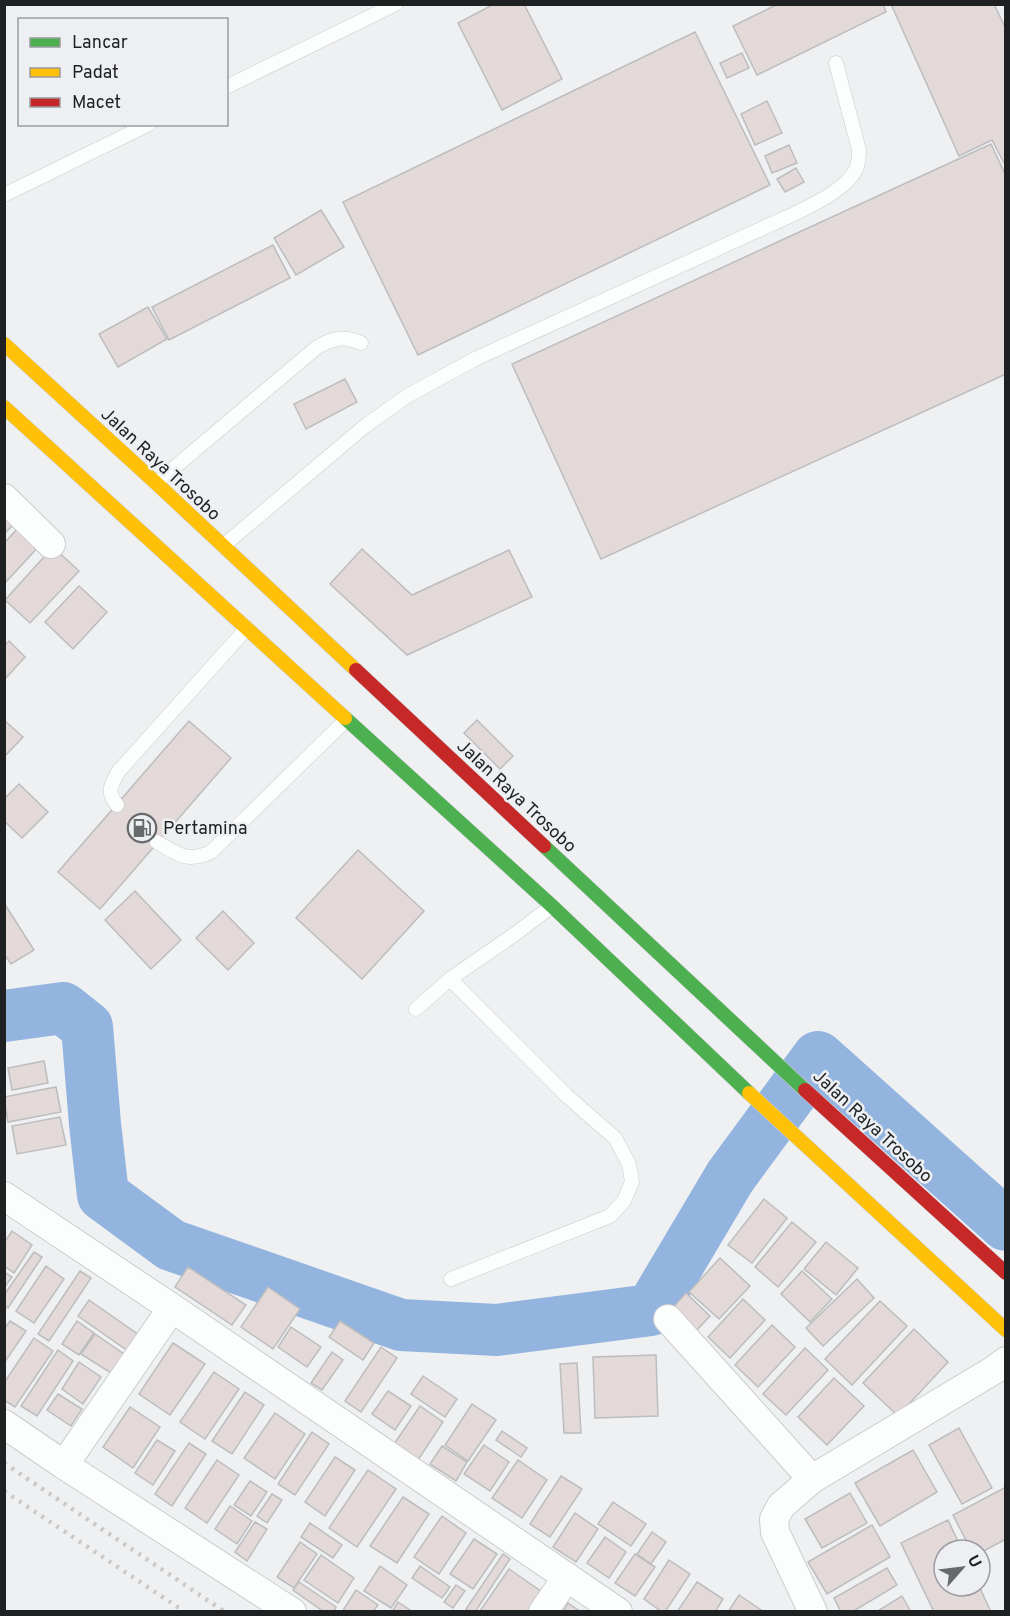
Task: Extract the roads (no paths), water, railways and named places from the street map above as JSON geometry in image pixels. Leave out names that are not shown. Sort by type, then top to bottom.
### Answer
[{"type":"highway","name":"Jalan Raya Trosobo","points":[[4,344],[156,483],[780,1067],[1005,1273]]},
{"type":"highway","points":[[4,407],[552,906],[1005,1330]]},
{"type":"street","points":[[4,498],[51,544]]},
{"type":"street","points":[[4,1196],[618,1611]]},
{"type":"street","points":[[64,1465],[172,1308]]},
{"type":"street","points":[[668,1320],[812,1479]]},
{"type":"street","points":[[813,1611],[775,1532],[774,1519],[781,1506],[812,1479],[994,1370],[1005,1361]]},
{"type":"street","points":[[4,1424],[292,1611]]},
{"type":"street","points":[[543,1611],[567,1577]]},
{"type":"lane","points":[[228,86],[396,4]]},
{"type":"lane","points":[[223,546],[365,426],[407,396],[477,358],[794,214],[843,185],[856,168],[859,150],[836,63]]},
{"type":"lane","points":[[4,195],[145,126]]},
{"type":"lane","points":[[156,483],[316,348],[332,339],[350,338],[361,343]]},
{"type":"lane","points":[[117,805],[110,790],[118,772],[247,628]]},
{"type":"lane","points":[[157,842],[186,857],[202,856],[211,852],[347,719]]},
{"type":"lane","points":[[416,1010],[450,980],[552,906]]},
{"type":"lane","points":[[450,980],[567,1096],[615,1138],[629,1164],[632,1182],[624,1200],[610,1216],[451,1279]]},
{"type":"waterway","points":[[4,1016],[63,1008],[87,1027],[103,1195],[171,1245],[401,1325],[497,1330],[651,1310],[730,1177],[818,1057],[1006,1225]]},
{"type":"railway","points":[[4,1463],[225,1612]]},
{"type":"railway","points":[[4,1491],[185,1612]]},
{"type":"place","name":"Pertamina","points":[[142,828]]}]
